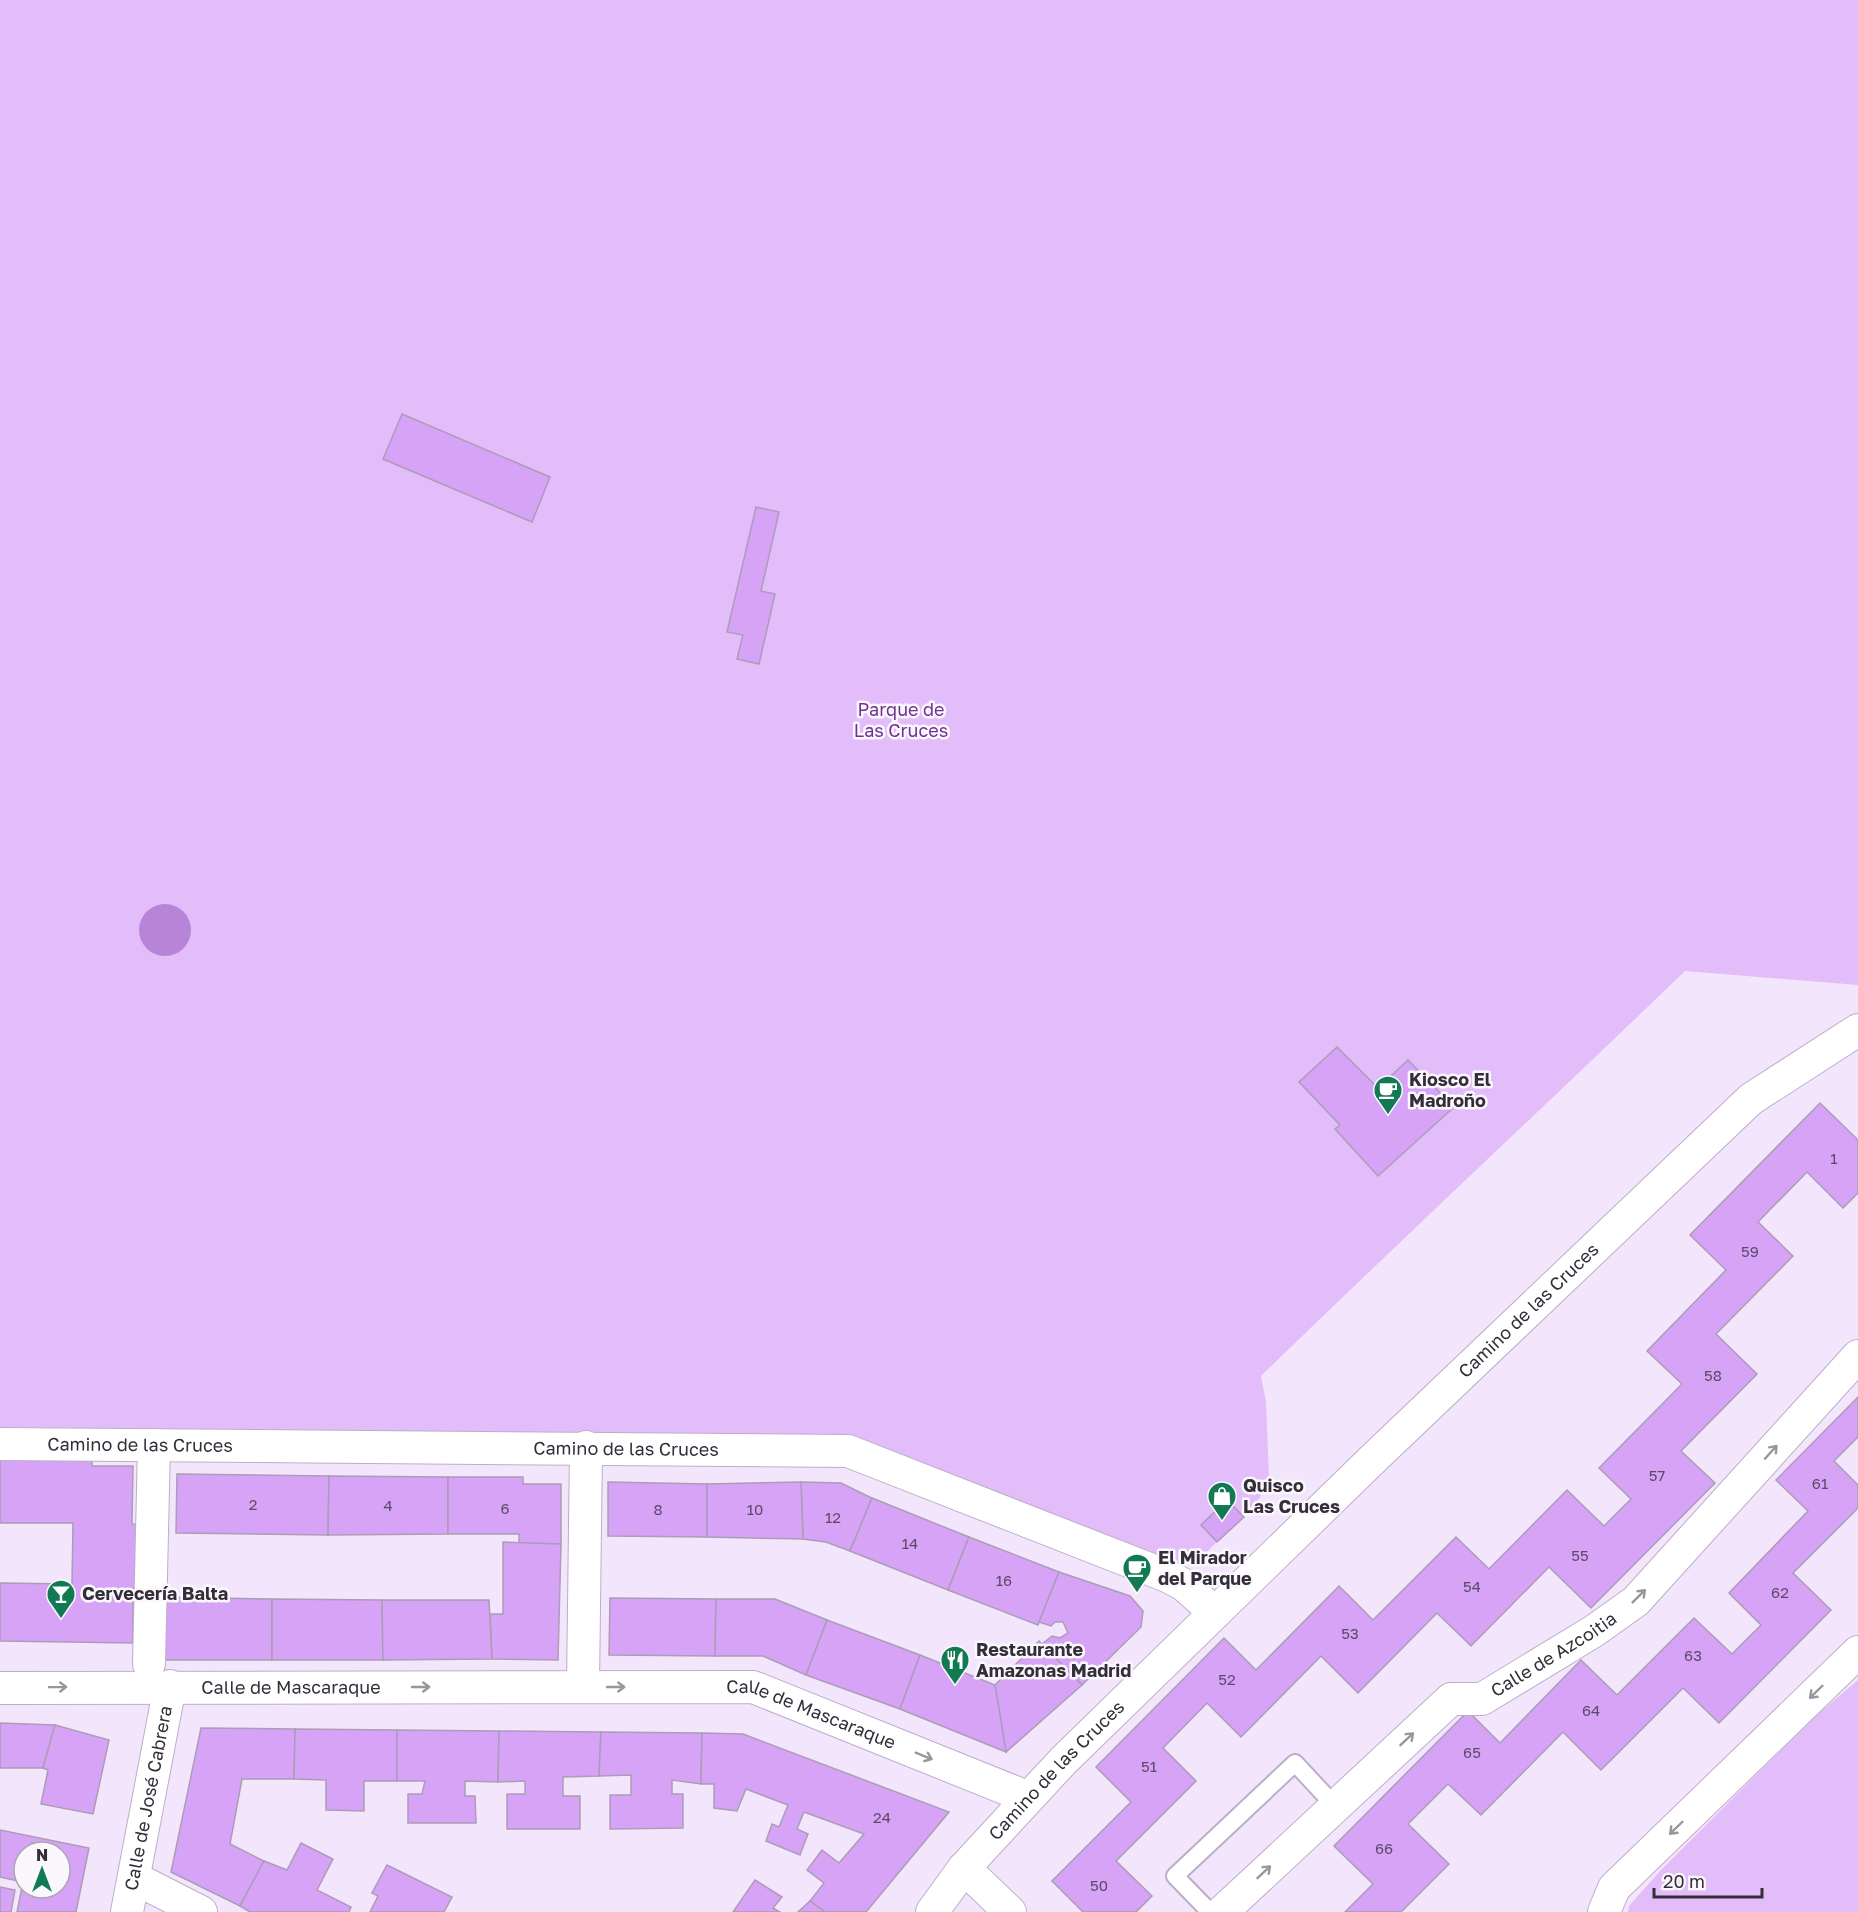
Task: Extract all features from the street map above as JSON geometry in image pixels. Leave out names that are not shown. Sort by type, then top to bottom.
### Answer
[{"type":"street","name":"Camino de las Cruces","points":[[932,1912],[964,1868],[1027,1797],[1215,1612],[1751,1099],[1858,1030]]},
{"type":"street","name":"Calle de Azcoitia","points":[[1222,1912],[1451,1699],[1482,1699],[1594,1631],[1636,1600],[1858,1356]]},
{"type":"street","name":"Camino de las Cruces","points":[[0,1444],[586,1447],[848,1451],[1167,1576],[1184,1586],[1215,1612]]},
{"type":"street","points":[[154,1444],[159,1675]]},
{"type":"street","points":[[583,1687],[586,1447]]},
{"type":"street","points":[[1604,1912],[1614,1888],[1858,1652]]},
{"type":"street","name":"Calle de Mascaraque","points":[[0,1688],[159,1675],[583,1687],[753,1687],[1027,1797]]},
{"type":"street","name":"Calle de José Cabrera","points":[[127,1912],[159,1675]]},
{"type":"street","points":[[964,1868],[1010,1912]]},
{"type":"street","points":[[146,1884],[201,1912]]},
{"type":"lane","points":[[1210,1912],[1175,1876],[1295,1763],[1335,1806]]},
{"type":"green space","name":"Parque de Las Cruces","points":[[0,0],[1858,0],[1858,985],[1685,971],[1261,1376],[1266,1402],[1269,1477],[1259,1499],[1198,1561],[1164,1566],[859,1439],[0,1427]]},
{"type":"green space","points":[[1858,1680],[1858,1912],[1628,1912],[1629,1906],[1660,1871],[1812,1719]]},
{"type":"shaded area","points":[[165,904],[175,906],[183,912],[189,920],[191,930],[189,940],[183,948],[175,954],[165,956],[155,954],[147,948],[141,940],[139,930],[141,920],[147,912],[155,906]]},
{"type":"building","points":[[402,414],[550,477],[532,522],[383,459]]},
{"type":"building","points":[[756,507],[779,512],[761,591],[775,594],[759,664],[737,659],[743,635],[727,632]]},
{"type":"building","name":"Kiosco El Madroño","points":[[1337,1047],[1378,1088],[1408,1060],[1454,1107],[1378,1176],[1335,1129],[1340,1125],[1299,1082]]},
{"type":"building","points":[[1820,1103],[1858,1140],[1858,1193],[1843,1208],[1807,1172],[1758,1222],[1793,1256],[1716,1334],[1757,1374],[1681,1451],[1715,1483],[1591,1608],[1549,1567],[1471,1646],[1437,1613],[1358,1693],[1321,1656],[1241,1737],[1207,1703],[1163,1748],[1196,1781],[1116,1861],[1152,1896],[1136,1912],[1083,1912],[1052,1881],[1131,1802],[1096,1767],[1224,1638],[1256,1670],[1339,1586],[1373,1620],[1456,1537],[1489,1569],[1567,1490],[1604,1526],[1631,1499],[1599,1468],[1682,1384],[1647,1351],[1726,1270],[1690,1235]]},
{"type":"building","points":[[1858,1397],[1858,1437],[1834,1461],[1858,1485],[1858,1508],[1793,1573],[1831,1610],[1719,1723],[1683,1688],[1601,1770],[1563,1732],[1481,1815],[1448,1784],[1408,1824],[1449,1864],[1401,1912],[1345,1912],[1373,1884],[1334,1846],[1468,1711],[1500,1743],[1581,1660],[1617,1695],[1694,1618],[1732,1654],[1761,1625],[1729,1593],[1808,1511],[1776,1480]]},
{"type":"building","points":[[0,1457],[92,1458],[92,1466],[133,1466],[132,1524],[144,1525],[143,1588],[133,1588],[133,1643],[0,1641],[0,1583],[72,1584],[73,1523],[0,1523]]},
{"type":"building","points":[[177,1474],[329,1476],[328,1535],[176,1533]]},
{"type":"building","points":[[329,1476],[448,1477],[448,1534],[328,1535]]},
{"type":"building","points":[[448,1477],[523,1477],[523,1484],[561,1484],[561,1544],[519,1544],[519,1534],[448,1534]]},
{"type":"building","points":[[608,1482],[707,1484],[707,1537],[608,1536]]},
{"type":"building","points":[[801,1482],[841,1483],[872,1498],[850,1551],[826,1542],[803,1539]]},
{"type":"building","points":[[801,1482],[803,1539],[707,1537],[707,1484]]},
{"type":"building","points":[[872,1498],[969,1537],[948,1590],[850,1551]]},
{"type":"building","name":"Quisco Las Cruces","points":[[1227,1500],[1244,1517],[1217,1542],[1201,1525]]},
{"type":"building","points":[[969,1537],[1059,1572],[1038,1625],[948,1590]]},
{"type":"building","points":[[503,1542],[561,1544],[558,1660],[492,1659],[490,1614],[503,1614]]},
{"type":"building","points":[[1059,1572],[1130,1596],[1143,1611],[1141,1627],[1082,1685],[1042,1644],[1052,1636],[1060,1638],[1068,1633],[1063,1622],[1055,1622],[1051,1626],[1039,1622]]},
{"type":"building","points":[[160,1597],[272,1599],[272,1660],[160,1660]]},
{"type":"building","points":[[610,1598],[716,1599],[715,1656],[609,1655]]},
{"type":"building","points":[[272,1599],[382,1600],[383,1660],[272,1660]]},
{"type":"building","points":[[716,1599],[775,1599],[827,1620],[806,1675],[763,1656],[715,1656]]},
{"type":"building","points":[[382,1600],[489,1600],[492,1659],[383,1660]]},
{"type":"building","points":[[827,1620],[920,1655],[900,1709],[806,1675]]},
{"type":"building","points":[[1039,1641],[1082,1685],[1006,1752],[995,1685]]},
{"type":"building","points":[[920,1655],[995,1685],[1006,1752],[900,1709]]},
{"type":"building","points":[[0,1723],[55,1725],[43,1768],[0,1768]]},
{"type":"building","points":[[55,1725],[109,1740],[93,1814],[41,1804],[48,1770],[43,1768]]},
{"type":"building","points":[[201,1728],[295,1729],[294,1779],[242,1779],[230,1844],[264,1861],[240,1906],[171,1872]]},
{"type":"building","points":[[295,1729],[397,1730],[397,1781],[364,1781],[364,1811],[326,1810],[326,1780],[294,1779]]},
{"type":"building","points":[[397,1730],[499,1731],[498,1782],[465,1781],[465,1796],[475,1796],[476,1823],[408,1823],[408,1794],[422,1794],[425,1781],[397,1781]]},
{"type":"building","points":[[499,1731],[601,1732],[599,1776],[563,1777],[563,1796],[580,1796],[580,1829],[507,1829],[507,1794],[525,1794],[525,1781],[498,1782]]},
{"type":"building","points":[[601,1732],[702,1733],[701,1784],[672,1780],[672,1794],[683,1794],[683,1828],[610,1829],[610,1795],[631,1795],[631,1775],[599,1776]]},
{"type":"building","points":[[702,1733],[743,1734],[949,1812],[866,1912],[825,1912],[810,1901],[824,1883],[807,1870],[822,1850],[839,1863],[864,1834],[804,1812],[797,1829],[808,1834],[800,1855],[766,1841],[772,1824],[779,1827],[788,1805],[746,1789],[737,1811],[714,1808],[714,1784],[701,1784]]},
{"type":"building","points":[[0,1830],[49,1840],[12,1840],[12,1880],[0,1877]]},
{"type":"building","points":[[301,1843],[333,1859],[317,1890],[351,1907],[349,1912],[250,1912],[240,1906],[264,1861],[287,1870]]},
{"type":"building","points":[[72,1845],[89,1848],[76,1912],[17,1912],[19,1900],[72,1900]]},
{"type":"building","points":[[387,1865],[452,1897],[444,1912],[370,1912],[378,1896],[372,1893]]},
{"type":"building","points":[[755,1880],[782,1897],[773,1908],[780,1912],[733,1912]]},
{"type":"building","points":[[0,1887],[12,1889],[11,1912],[0,1912]]},
{"type":"building","points":[[810,1901],[825,1912],[798,1912]]},
{"type":"place","name":"Kiosco El Madroño","points":[[1388,1116]]},
{"type":"place","name":"Quisco Las Cruces","points":[[1222,1522]]},
{"type":"place","name":"El Mirador del Parque","points":[[1137,1594]]},
{"type":"place","name":"Cervecería Balta","points":[[61,1620]]},
{"type":"place","name":"Restaurante Amazonas Madrid","points":[[955,1686]]}]
